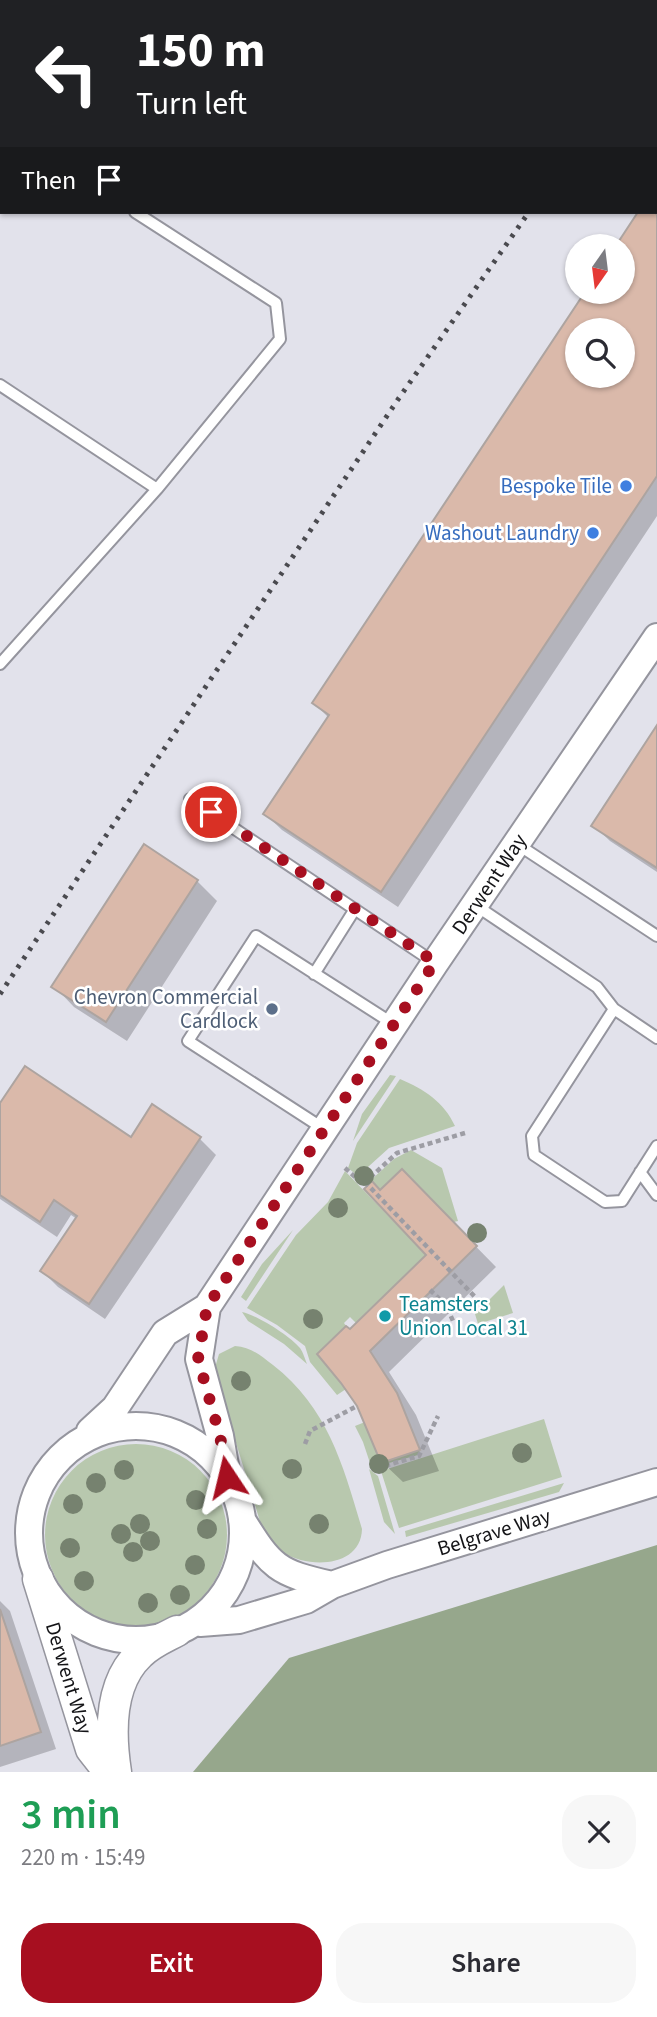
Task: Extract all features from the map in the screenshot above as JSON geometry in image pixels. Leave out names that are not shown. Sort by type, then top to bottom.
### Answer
[{"type":"main road","name":"Derwent Way","points":[[38,1579],[91,1749],[109,1772]]},
{"type":"main road","name":"Derwent Way","points":[[116,1772],[111,1740],[113,1714],[126,1675],[138,1655],[153,1644],[188,1627]]},
{"type":"street","name":"Derwent Way","points":[[78,1442],[115,1408],[165,1333],[207,1307],[396,1026],[435,962],[657,637]]},
{"type":"street","name":"Derwent Way","points":[[207,1307],[198,1359],[220,1436],[227,1477]]},
{"type":"street","points":[[242,1520],[239,1562],[226,1597],[188,1627],[140,1639],[104,1636],[65,1614],[38,1579],[28,1547],[30,1509],[51,1465],[78,1442],[118,1427],[158,1428],[195,1444],[227,1477],[242,1520],[265,1557],[284,1571],[303,1579],[332,1585]]},
{"type":"street","name":"Belgrave Way","points":[[188,1627],[239,1620],[306,1600],[332,1585],[387,1565],[657,1482]]},
{"type":"lane","points":[[0,664],[157,489],[280,339],[276,303],[138,214]]},
{"type":"lane","points":[[0,385],[157,489]]},
{"type":"lane","points":[[190,799],[435,962]]},
{"type":"lane","points":[[517,844],[657,936]]},
{"type":"lane","points":[[475,905],[597,987],[614,1009],[657,1038]]},
{"type":"lane","points":[[314,974],[355,909]]},
{"type":"lane","points":[[326,1131],[188,1041],[256,936],[396,1026]]},
{"type":"lane","points":[[614,1009],[532,1136],[534,1155],[606,1202],[622,1200],[657,1146]]},
{"type":"lane","points":[[640,1172],[657,1195]]},
{"type":"path","points":[[345,1168],[363,1184],[397,1153],[465,1133]]},
{"type":"path","points":[[365,1182],[475,1298]]},
{"type":"path","points":[[430,1290],[446,1305],[453,1321]]},
{"type":"path","points":[[305,1444],[310,1431],[357,1406]]},
{"type":"path","points":[[377,1468],[419,1456],[438,1416]]},
{"type":"green space","points":[[390,1075],[396,1076],[353,1141],[362,1114]]},
{"type":"green space","points":[[400,1079],[432,1097],[445,1110],[455,1126],[389,1148],[358,1176],[348,1168],[357,1143]]},
{"type":"green space","points":[[411,1150],[442,1168],[458,1221],[454,1222],[402,1169],[380,1190],[371,1180],[394,1159]]},
{"type":"green space","points":[[345,1171],[426,1255],[356,1323],[350,1317],[344,1323],[346,1326],[317,1354],[346,1389],[337,1395],[310,1362],[305,1346],[277,1325],[247,1308],[296,1235],[328,1202]]},
{"type":"green space","points":[[293,1230],[246,1301],[241,1297],[262,1264]]},
{"type":"green space","points":[[504,1285],[513,1313],[478,1324],[475,1314]]},
{"type":"green space","points":[[242,1312],[289,1338],[300,1348],[307,1364],[284,1344],[248,1321]]},
{"type":"green space","points":[[235,1346],[259,1355],[292,1382],[320,1419],[331,1439],[362,1529],[359,1542],[344,1558],[320,1562],[295,1558],[284,1553],[262,1528],[214,1371],[219,1354]]},
{"type":"green space","points":[[544,1419],[562,1477],[399,1528],[381,1471]]},
{"type":"green space","points":[[365,1422],[381,1462],[420,1450],[418,1455],[378,1466],[370,1463],[355,1426]]},
{"type":"green space","points":[[136,1444],[171,1451],[200,1471],[220,1500],[227,1535],[220,1570],[200,1599],[171,1619],[136,1626],[101,1619],[72,1599],[52,1570],[45,1535],[52,1500],[72,1471],[101,1451]]},
{"type":"green space","points":[[369,1469],[378,1476],[395,1534],[384,1522]]},
{"type":"green space","points":[[564,1483],[559,1492],[406,1537],[405,1531]]},
{"type":"green space","points":[[657,1545],[657,1772],[193,1772],[289,1658]]},
{"type":"building","points":[[637,214],[657,214],[657,476],[381,892],[263,814],[329,715],[312,703],[565,322],[565,388],[635,388],[635,318],[568,318],[577,304],[635,304],[635,234],[624,234]]},
{"type":"building","points":[[657,725],[657,868],[591,826]]},
{"type":"building","points":[[144,844],[198,880],[106,1022],[51,987]]},
{"type":"building","points":[[25,1066],[131,1137],[152,1104],[201,1137],[89,1304],[40,1271],[77,1216],[54,1200],[40,1222],[0,1195],[0,1103]]},
{"type":"building","name":"Teamsters Union Local 31","points":[[402,1169],[477,1246],[370,1351],[397,1393],[420,1450],[381,1463],[357,1406],[317,1354],[346,1326],[350,1329],[426,1255],[364,1189],[372,1181],[380,1190]]},
{"type":"building","points":[[0,1609],[41,1732],[0,1746]]},
{"type":"railway","points":[[0,994],[399,398],[528,214]]},
{"type":"place","name":"Bespoke Tile","points":[[626,486]]},
{"type":"place","name":"Washout Laundry","points":[[593,533]]},
{"type":"place","name":"Chevron Commercial Cardlock","points":[[272,1009]]},
{"type":"place","name":"Teamsters Union Local 31","points":[[385,1316]]},
{"type":"route","points":[[211,812],[435,962],[396,1026],[207,1307],[198,1359],[220,1436],[227,1477]]}]
